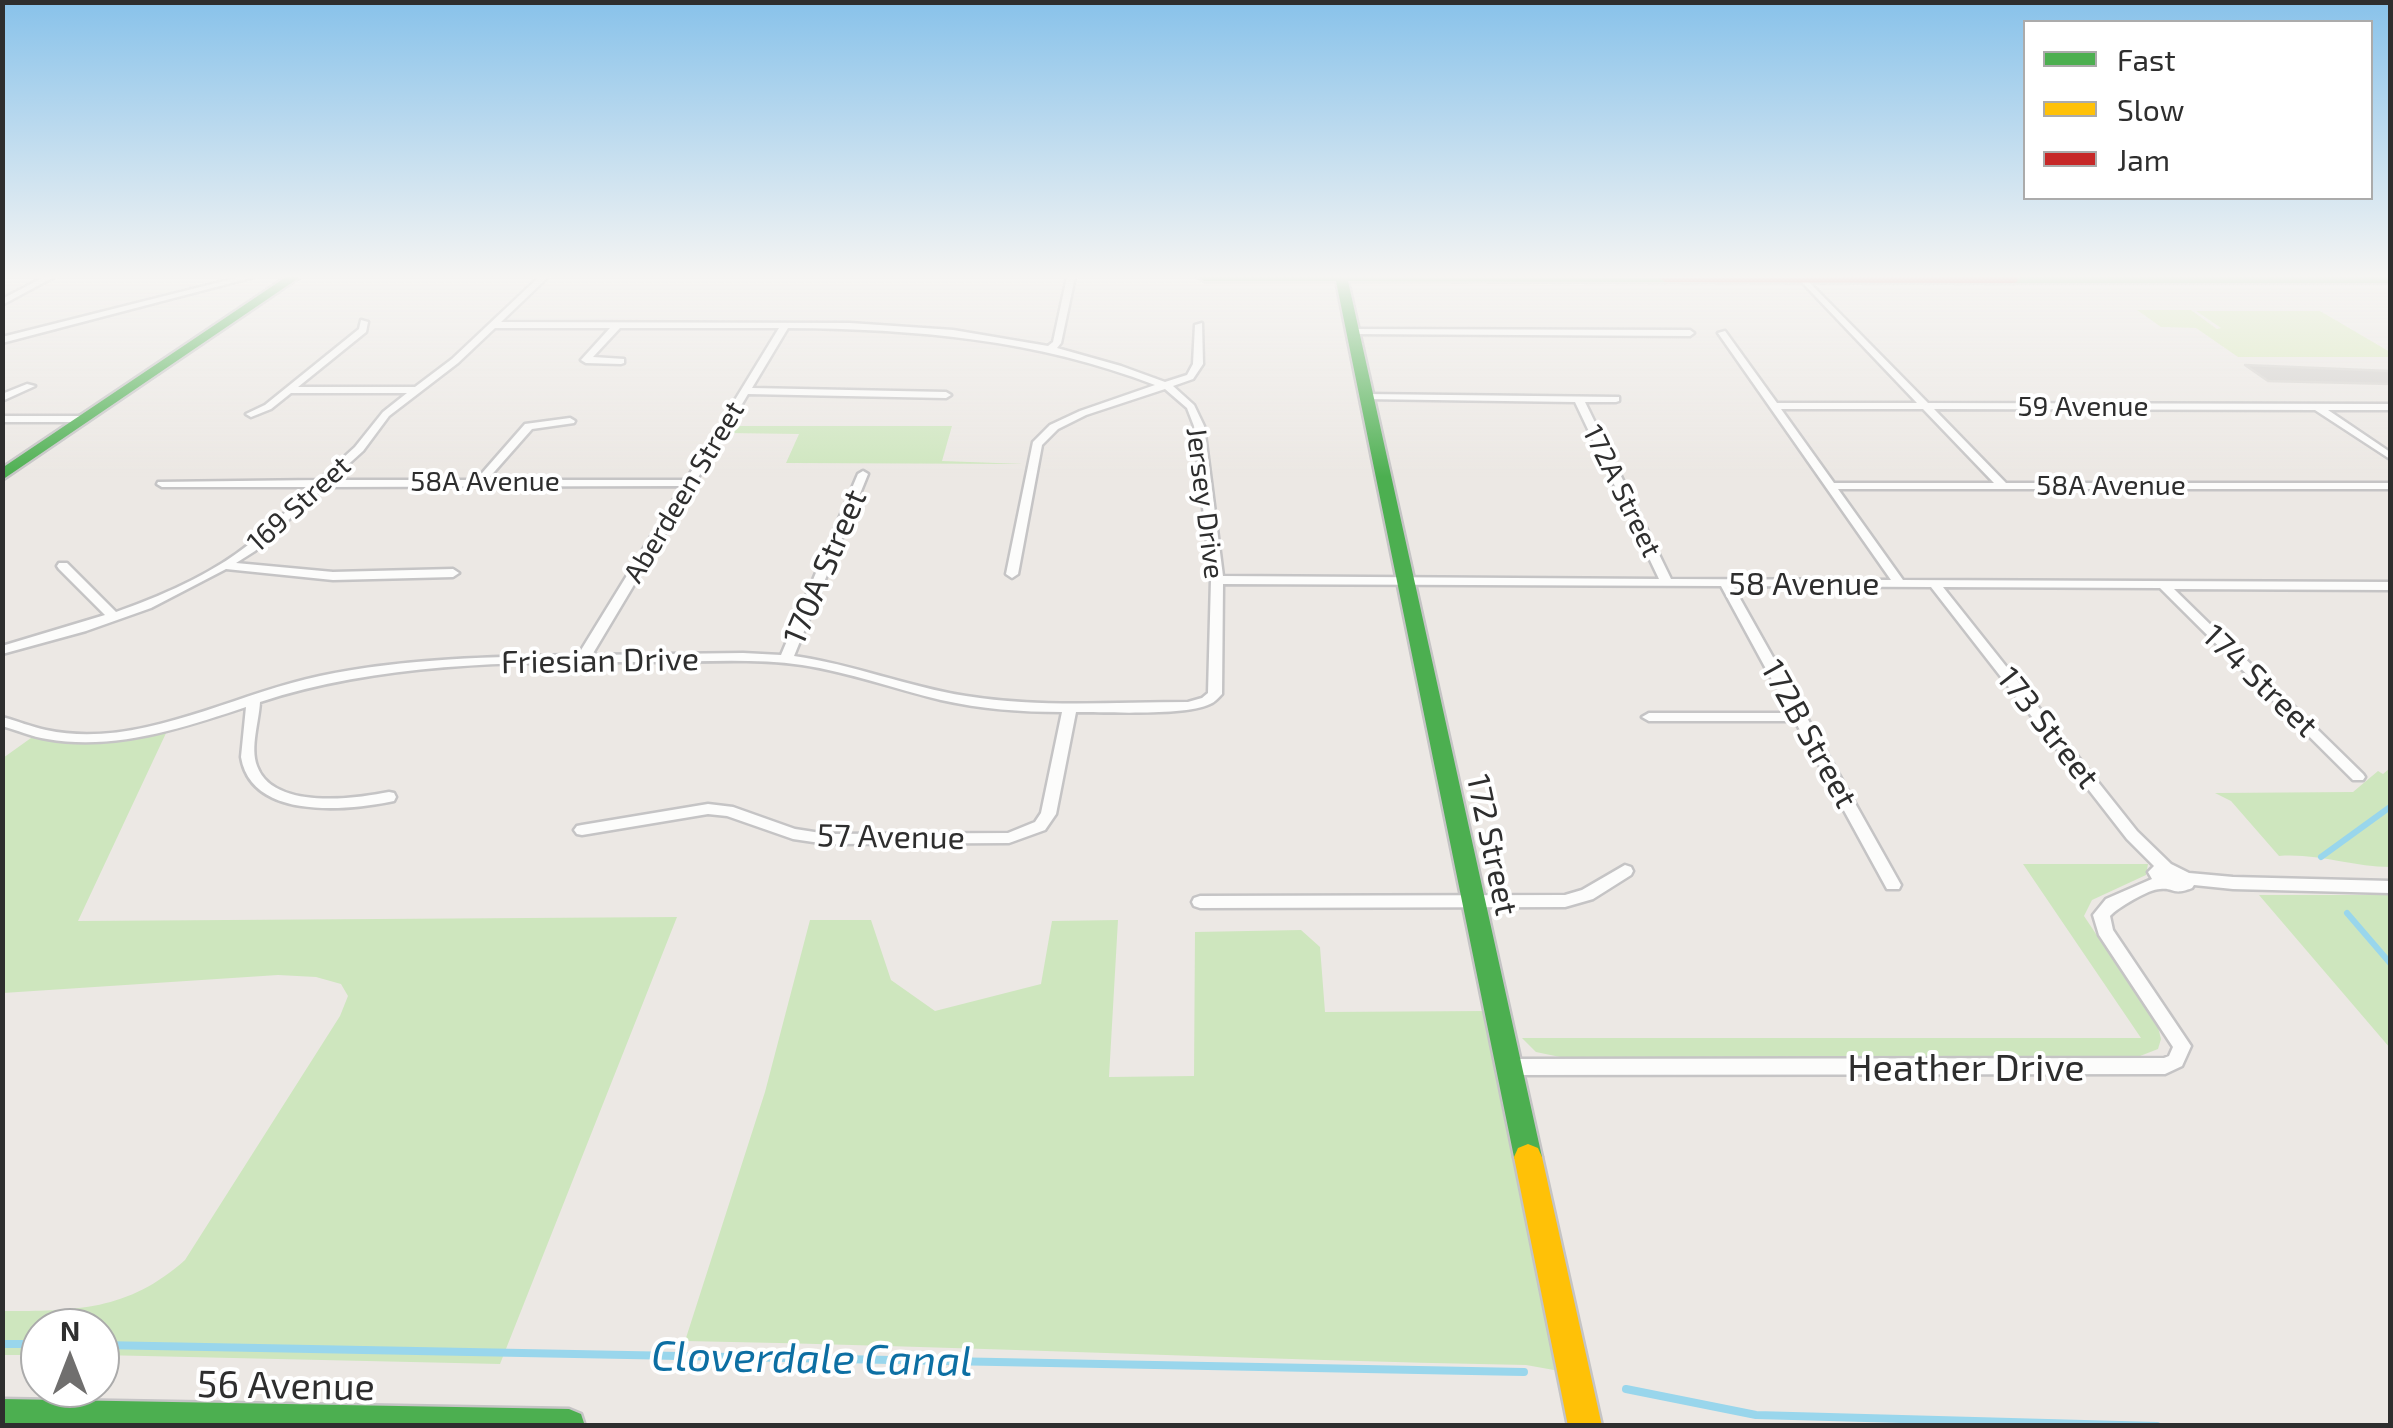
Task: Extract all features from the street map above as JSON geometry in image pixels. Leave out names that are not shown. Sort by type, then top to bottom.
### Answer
[{"type":"main road","points":[[2,476],[193,344]]},
{"type":"main road","name":"172 Street","points":[[1355,344],[1585,1426]]},
{"type":"main road","name":"56 Avenue","points":[[2,1416],[569,1426]]},
{"type":"street","points":[[251,414],[290,390],[346,344]]},
{"type":"street","name":"169 Street","points":[[2,650],[114,617],[226,566],[268,536],[369,438],[386,414],[474,344]]},
{"type":"street","points":[[601,344],[586,360],[621,361]]},
{"type":"street","name":"Aberdeen Street","points":[[583,658],[775,344]]},
{"type":"street","name":"Jersey Drive","points":[[1014,344],[1050,349],[1168,387],[1191,407],[1199,426],[1217,580],[1218,686],[1212,699],[1202,704]]},
{"type":"street","points":[[1050,349],[1057,344]]},
{"type":"street","points":[[1012,574],[1038,444],[1054,428],[1083,413],[1190,377],[1198,364],[1199,344]]},
{"type":"street","points":[[1730,344],[1900,584]]},
{"type":"street","points":[[1864,344],[2002,486]]},
{"type":"street","points":[[2,398],[30,386]]},
{"type":"street","points":[[290,390],[414,390]]},
{"type":"street","points":[[745,391],[946,395]]},
{"type":"street","points":[[1366,397],[1616,399]]},
{"type":"street","name":"172A Street","points":[[1579,399],[1667,583]]},
{"type":"street","name":"59 Avenue","points":[[1775,406],[2390,408]]},
{"type":"street","points":[[2318,407],[2390,456]]},
{"type":"street","points":[[2,419],[85,419]]},
{"type":"street","points":[[480,482],[529,426],[570,421]]},
{"type":"street","name":"170A Street","points":[[786,659],[863,474]]},
{"type":"street","name":"58A Avenue","points":[[162,484],[689,483]]},
{"type":"street","name":"58A Avenue","points":[[1832,486],[2390,486]]},
{"type":"street","points":[[63,566],[114,617]]},
{"type":"street","points":[[226,566],[333,576],[453,573]]},
{"type":"street","name":"58 Avenue","points":[[1217,580],[2390,586]]},
{"type":"street","name":"172B Street","points":[[1725,583],[1893,886]]},
{"type":"street","name":"173 Street","points":[[1935,584],[2163,874]]},
{"type":"street","name":"174 Street","points":[[2163,586],[2358,777]]},
{"type":"street","name":"Friesian Drive","points":[[2,720],[41,733],[106,735],[163,727],[357,673],[583,658],[786,659],[962,700],[1070,706],[1202,704]]},
{"type":"street","points":[[253,702],[248,762],[255,778],[266,789],[308,802],[366,803],[388,798]]},
{"type":"street","name":"57 Avenue","points":[[582,830],[708,809],[728,811],[793,834],[828,838],[989,840],[1026,834],[1040,826],[1048,814],[1070,706]]},
{"type":"street","points":[[1649,717],[1800,717]]},
{"type":"street","points":[[1200,902],[1566,901],[1587,895],[1625,871]]},
{"type":"street","points":[[2163,874],[2233,884],[2390,884]]},
{"type":"street","name":"Heather Drive","points":[[1510,1067],[2165,1066],[2176,1061],[2182,1046],[2101,922],[2101,915],[2112,903],[2163,874]]},
{"type":"green space","points":[[2219,344],[2376,344],[2390,352],[2390,357],[2238,357]]},
{"type":"green space","points":[[731,426],[952,426],[942,461],[1025,464],[786,463],[799,434],[727,433]]},
{"type":"green space","points":[[167,731],[78,921],[677,917],[500,1364],[120,1355],[120,1308],[77,1308],[121,1299],[164,1277],[185,1260],[340,1016],[348,996],[341,984],[316,977],[278,975],[3,993],[3,758],[31,738],[102,741]]},
{"type":"green space","points":[[2390,768],[2390,867],[2279,856],[2231,801],[2215,793],[2353,792],[2378,771],[2383,774]]},
{"type":"green space","points":[[2023,864],[2148,864],[2146,875],[2092,900],[2084,916],[2158,1027],[2158,1049],[2135,1058],[1560,1057],[1536,1052],[1522,1038],[2141,1038]]},
{"type":"green space","points":[[2259,895],[2390,895],[2390,1048]]},
{"type":"green space","points":[[810,920],[871,920],[891,980],[935,1011],[1041,984],[1052,921],[1118,920],[1109,1077],[1194,1076],[1195,932],[1301,930],[1320,947],[1325,1012],[1486,1011],[1553,1341],[1554,1370],[1526,1365],[685,1341],[765,1092]]},
{"type":"green space","points":[[3,1311],[20,1311],[20,1355],[3,1355]]},
{"type":"building","points":[[2245,365],[2390,371],[2390,384],[2268,381]]},
{"type":"waterway","name":"Cloverdale Canal","points":[[2321,857],[2390,807]]},
{"type":"waterway","name":"Cloverdale Canal","points":[[2347,913],[2390,963]]},
{"type":"waterway","name":"Cloverdale Canal","points":[[2,1344],[20,1344]]},
{"type":"waterway","name":"Cloverdale Canal","points":[[120,1345],[1524,1372]]},
{"type":"waterway","name":"Cloverdale Canal","points":[[1626,1389],[1756,1415],[2157,1426]]},
{"type":"traffic: fast","points":[[2,475],[196,344]]},
{"type":"traffic: fast","points":[[1355,344],[1528,1157]]},
{"type":"traffic: fast","points":[[2,1416],[569,1426]]},
{"type":"traffic: slow","points":[[1528,1157],[1585,1426]]}]
